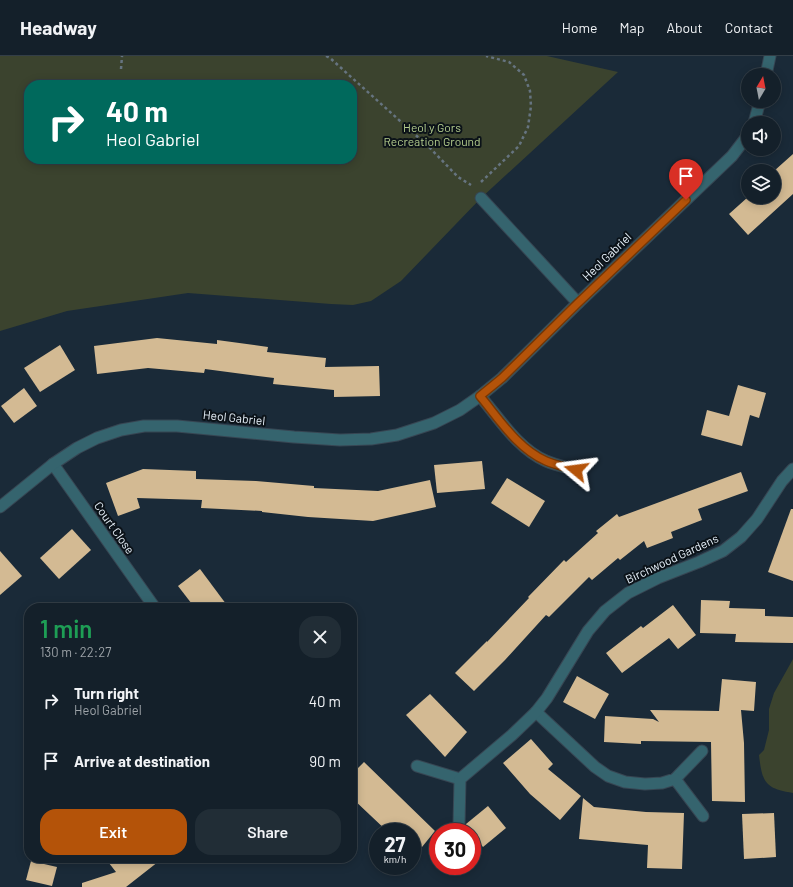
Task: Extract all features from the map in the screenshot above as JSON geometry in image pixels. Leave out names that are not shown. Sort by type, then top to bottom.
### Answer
[{"type":"street","points":[[767,68],[770,56]]},
{"type":"street","name":"Heol Gabriel","points":[[0,507],[53,464],[77,448],[98,438],[121,430],[144,426],[177,426],[294,437],[340,440],[371,440],[397,435],[434,423],[460,410],[502,378],[732,156],[741,145]]},
{"type":"street","points":[[481,198],[578,303]]},
{"type":"street","points":[[480,396],[515,439],[534,454],[545,461],[576,470]]},
{"type":"street","name":"Court Close","points":[[53,464],[151,603]]},
{"type":"street","name":"Birchwood Gardens","points":[[460,779],[536,712],[547,698],[588,631],[605,611],[628,593],[658,578],[723,551],[741,537],[757,519],[782,481],[793,469]]},
{"type":"street","points":[[536,712],[595,767],[608,776],[625,782],[644,784],[662,783],[675,779],[702,751]]},
{"type":"street","points":[[417,766],[460,779],[459,823]]},
{"type":"street","points":[[675,779],[703,816]]},
{"type":"path","points":[[121,68],[122,56]]},
{"type":"path","points":[[326,56],[354,80]]},
{"type":"path","points":[[475,188],[519,146],[528,127],[531,106],[530,91],[524,75],[509,62],[486,56]]},
{"type":"path","points":[[357,82],[429,147],[458,177],[475,188],[481,198]]},
{"type":"green space","name":"Heol y Gors Recreation Ground","points":[[0,56],[547,56],[618,72],[481,198],[401,281],[371,301],[353,305],[188,293],[67,311],[0,331]]},
{"type":"green space","points":[[793,659],[793,793],[776,789],[767,783],[762,772],[759,755],[764,750],[769,730],[769,709],[774,693]]},
{"type":"building","points":[[793,154],[793,194],[748,235],[729,214],[741,203],[781,204],[781,165]]},
{"type":"building","points":[[157,338],[217,344],[217,340],[268,347],[267,352],[326,358],[325,367],[379,366],[380,396],[334,397],[334,390],[273,384],[274,378],[205,369],[204,373],[148,368],[97,374],[94,346]]},
{"type":"building","points":[[60,345],[75,370],[40,392],[24,368]]},
{"type":"building","points":[[738,385],[766,393],[759,418],[750,415],[742,446],[701,435],[707,410],[729,416]]},
{"type":"building","points":[[24,388],[37,406],[14,423],[1,406]]},
{"type":"building","points":[[482,461],[485,489],[437,493],[434,465]]},
{"type":"building","points":[[143,469],[196,471],[196,479],[256,481],[314,486],[314,488],[378,491],[430,480],[436,507],[373,521],[308,517],[262,511],[201,508],[202,500],[137,498],[140,508],[118,516],[106,483]]},
{"type":"building","points":[[741,472],[748,491],[698,509],[702,520],[671,532],[673,538],[647,548],[644,541],[620,560],[618,558],[592,580],[589,577],[549,617],[546,615],[474,691],[455,673],[487,642],[564,560],[566,562],[598,533],[596,531],[617,514],[619,517]]},
{"type":"building","points":[[507,478],[545,501],[529,527],[491,503]]},
{"type":"building","points":[[791,509],[793,509],[793,581],[768,572]]},
{"type":"building","points":[[72,529],[91,550],[59,579],[40,558]]},
{"type":"building","points":[[0,551],[22,576],[0,595]]},
{"type":"building","points":[[200,569],[225,603],[191,603],[178,586]]},
{"type":"building","points":[[701,600],[730,601],[729,608],[765,609],[765,616],[793,617],[793,643],[735,642],[736,634],[700,633]]},
{"type":"building","points":[[673,605],[696,635],[678,649],[669,638],[622,673],[606,653],[641,626],[643,628]]},
{"type":"building","points":[[577,676],[609,694],[595,719],[563,702]]},
{"type":"building","points":[[722,679],[756,682],[754,711],[741,710],[744,743],[745,802],[712,801],[711,742],[641,741],[641,744],[604,742],[605,716],[653,719],[659,722],[650,710],[719,711]]},
{"type":"building","points":[[430,694],[467,732],[445,757],[406,715]]},
{"type":"building","points":[[531,739],[553,764],[548,769],[581,796],[560,820],[530,794],[503,763]]},
{"type":"building","points":[[364,762],[429,825],[429,838],[422,847],[421,823],[378,823],[357,803],[357,769]]},
{"type":"building","points":[[583,798],[594,807],[646,812],[684,813],[682,869],[647,868],[648,845],[579,839]]},
{"type":"building","points":[[488,806],[506,828],[483,847],[481,845],[481,823],[467,823]]},
{"type":"building","points":[[774,813],[776,857],[744,859],[742,814]]},
{"type":"building","points":[[30,863],[40,863],[57,867],[52,886],[26,880]]},
{"type":"building","points":[[109,863],[157,863],[126,887],[82,887],[82,883],[116,872]]},
{"type":"route","points":[[576,470],[545,461],[534,454],[515,439],[480,396],[502,378],[686,200]]}]
